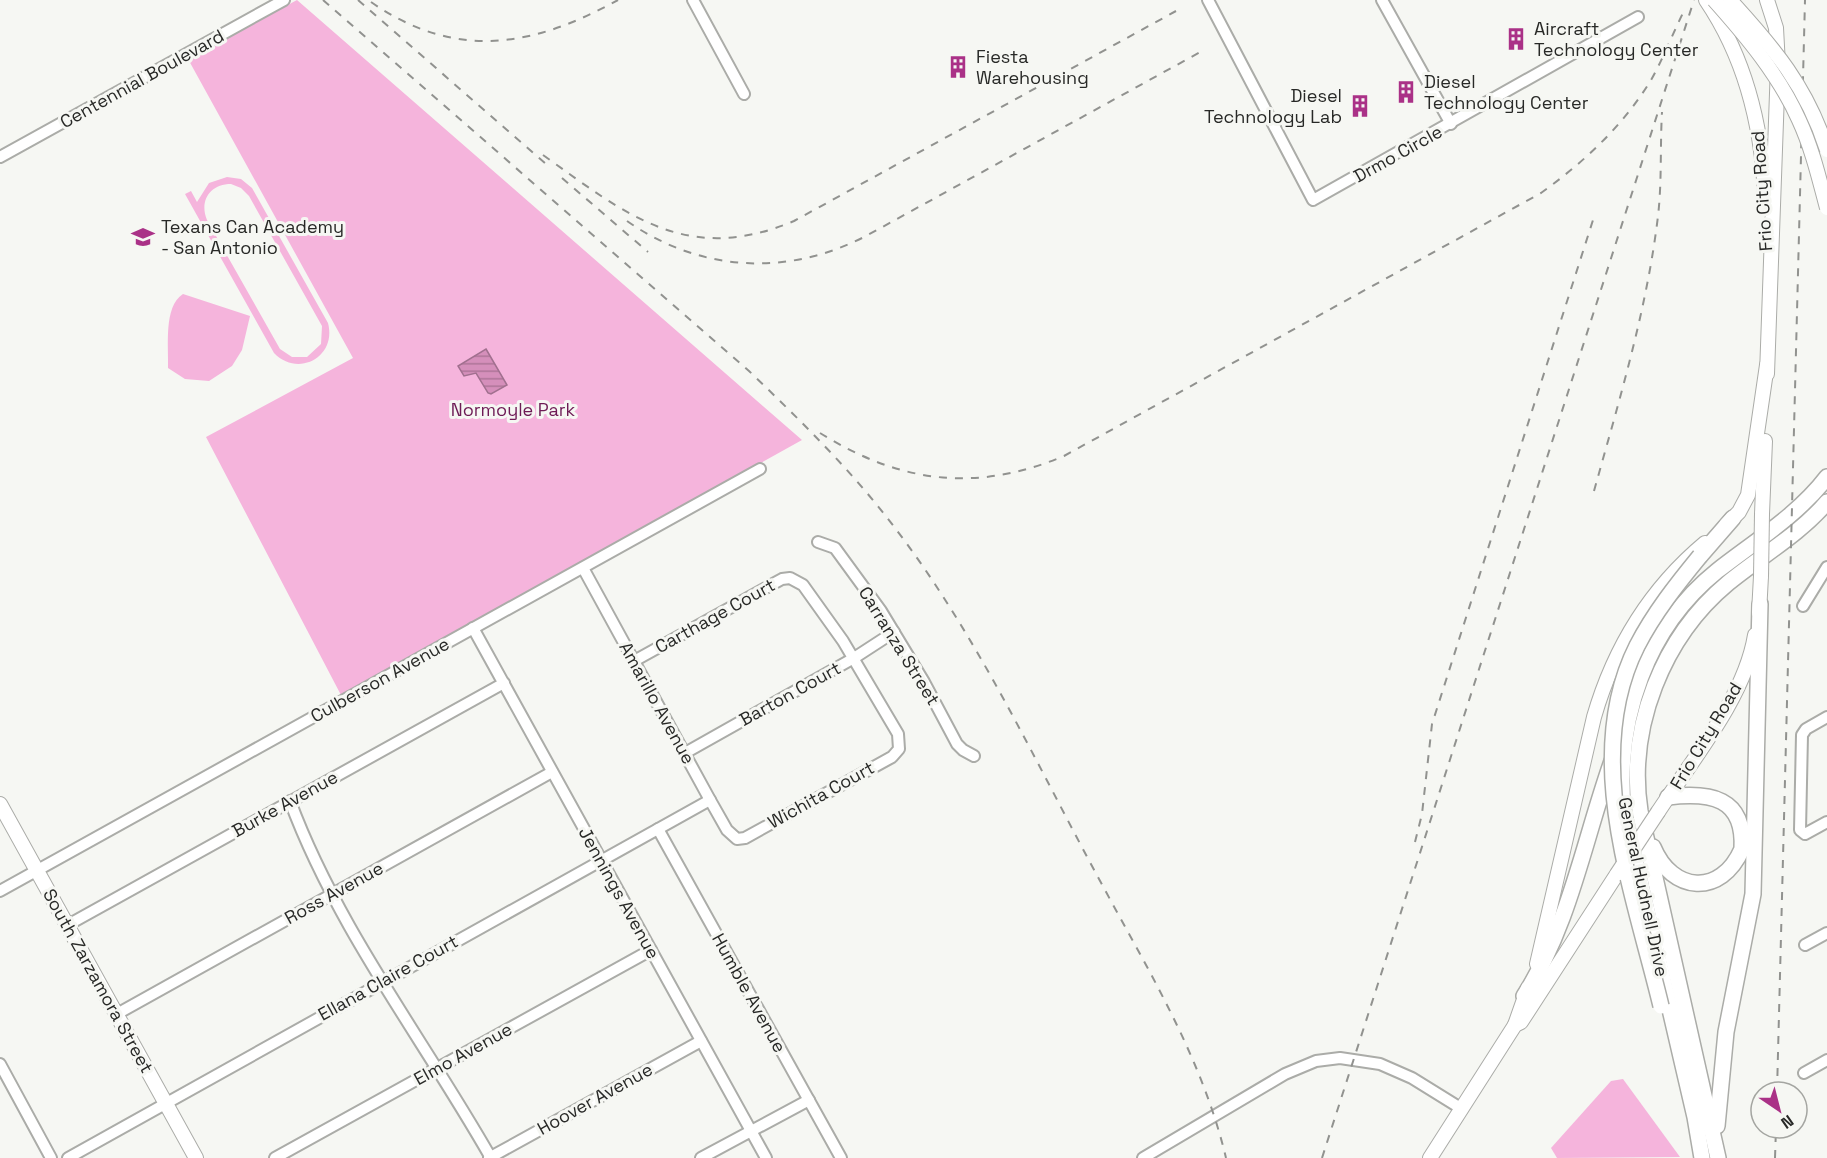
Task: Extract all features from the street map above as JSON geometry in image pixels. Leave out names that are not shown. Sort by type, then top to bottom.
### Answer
[{"type":"highway","name":"General Hudnell Drive","points":[[1702,1158],[1695,1117],[1623,807],[1621,783],[1628,716],[1636,685],[1659,637],[1691,594],[1808,500],[1827,477]]},
{"type":"highway","name":"General Hudnell Drive","points":[[1717,1151],[1641,815],[1637,779],[1642,730],[1658,677],[1698,613],[1719,591],[1803,525],[1827,502]]},
{"type":"highway","points":[[1695,1158],[1618,825],[1612,790],[1611,750],[1616,714],[1637,646],[1674,588],[1733,518]]},
{"type":"highway","points":[[1717,1151],[1726,1032],[1753,894],[1760,604]]},
{"type":"highway","points":[[1524,996],[1541,970],[1563,921],[1605,780],[1628,716]]},
{"type":"highway","points":[[1641,815],[1658,859],[1671,873],[1682,880],[1702,884],[1714,881],[1726,874],[1742,849],[1741,831],[1730,809],[1724,802],[1707,795],[1668,797]]},
{"type":"main road","name":"Frio City Road","points":[[1706,0],[1736,53],[1752,101],[1764,165],[1769,321]]},
{"type":"main road","points":[[1714,0],[1753,44],[1799,119],[1813,156],[1827,208]]},
{"type":"main road","points":[[1730,0],[1788,68],[1812,107],[1827,150]]},
{"type":"main road","name":"Frio City Road","points":[[1515,1025],[1521,1022],[1554,974],[1723,713],[1752,651],[1760,604],[1778,65],[1776,28],[1767,0]]},
{"type":"main road","name":"Frio City Road","points":[[1430,1158],[1515,1025],[1543,940],[1594,717],[1611,667],[1635,622],[1663,583],[1733,518],[1744,504],[1753,470],[1767,365]]},
{"type":"main road","points":[[1744,504],[1756,499],[1763,509]]},
{"type":"main road","name":"South Zarzamora Street","points":[[0,804],[196,1158]]},
{"type":"street","name":"Centennial Boulevard","points":[[0,157],[284,0]]},
{"type":"street","points":[[693,0],[744,94]]},
{"type":"street","name":"Drmo Circle","points":[[1209,0],[1313,200],[1638,17]]},
{"type":"street","points":[[1382,0],[1451,124]]},
{"type":"street","name":"Culberson Avenue","points":[[0,891],[760,469]]},
{"type":"street","name":"Carranza Street","points":[[818,542],[835,548],[894,632],[957,744],[974,756]]},
{"type":"street","points":[[1803,606],[1827,567]]},
{"type":"street","name":"Amarillo Avenue","points":[[583,568],[710,800],[727,830],[734,837]]},
{"type":"street","name":"Carthage Court","points":[[634,660],[782,579],[797,580],[854,658]]},
{"type":"street","name":"Jennings Avenue","points":[[473,628],[766,1158]]},
{"type":"street","name":"Barton Court","points":[[685,753],[854,658],[894,632]]},
{"type":"street","name":"Wichita Court","points":[[734,837],[745,838],[892,757],[899,749],[900,741],[854,658]]},
{"type":"street","name":"Burke Avenue","points":[[66,926],[504,683]]},
{"type":"street","points":[[1827,717],[1806,729],[1802,735],[1800,830],[1805,834],[1827,822]]},
{"type":"street","name":"Ross Avenue","points":[[115,1015],[552,772]]},
{"type":"street","name":"Ellana Claire Court","points":[[68,1158],[710,800]]},
{"type":"street","points":[[290,801],[332,894],[382,981],[438,1068],[491,1158]]},
{"type":"street","name":"Humble Avenue","points":[[658,829],[841,1158]]},
{"type":"street","points":[[1805,945],[1827,933]]},
{"type":"street","name":"Elmo Avenue","points":[[275,1158],[651,950]]},
{"type":"street","name":"Hoover Avenue","points":[[491,1158],[701,1041]]},
{"type":"street","points":[[1143,1158],[1285,1074],[1316,1061],[1347,1059],[1380,1064],[1412,1078],[1462,1109]]},
{"type":"street","points":[[1804,1073],[1827,1060]]},
{"type":"street","points":[[2,1071],[51,1158]]},
{"type":"street","points":[[701,1158],[809,1100]]},
{"type":"green space","name":"Normoyle Park","points":[[297,0],[802,440],[342,697],[206,437],[353,358],[188,59]]},
{"type":"green space","points":[[227,177],[241,179],[252,188],[328,323],[327,346],[313,360],[294,364],[274,353],[185,194],[191,191],[197,202],[209,183]],"holes":[[[231,184],[241,188],[249,196],[322,326],[321,344],[307,357],[292,357],[280,349],[207,220],[204,206],[212,190]]]},
{"type":"green space","points":[[183,294],[250,316],[242,350],[232,366],[209,381],[185,379],[168,368],[168,328],[172,308]]},
{"type":"green space","points":[[1623,1079],[1680,1157],[1557,1158],[1551,1148],[1611,1081]]},
{"type":"shaded area","points":[[486,349],[507,385],[491,394],[488,393],[476,373],[464,376],[458,366]]},
{"type":"railway","points":[[323,0],[749,371],[844,466],[879,507],[925,569],[1004,699],[1172,1015],[1203,1085],[1226,1158]]},
{"type":"railway","points":[[358,0],[546,164]]},
{"type":"railway","points":[[371,2],[403,21],[434,33],[464,40],[494,41],[525,37],[556,28],[618,0]]},
{"type":"railway","points":[[1322,1158],[1694,0]]},
{"type":"railway","points":[[1777,1080],[1805,0]]},
{"type":"railway","points":[[543,155],[603,197],[631,214],[660,227],[690,236],[721,238],[756,234],[794,221],[1176,11]]},
{"type":"railway","points":[[820,433],[880,463],[909,472],[939,477],[969,478],[1000,475],[1032,468],[1064,456],[1541,193],[1587,156],[1628,113],[1660,64],[1683,13]]},
{"type":"railway","points":[[627,221],[655,238],[684,251],[714,259],[744,263],[775,263],[806,258],[836,249],[866,236],[1204,50]]},
{"type":"railway","points":[[1594,491],[1647,286],[1659,203],[1662,112]]},
{"type":"railway","points":[[562,178],[648,252]]},
{"type":"railway","points":[[1415,842],[1422,814],[1432,724],[1593,220]]},
{"type":"railway","points":[[1775,1158],[1776,1140]]},
{"type":"place","name":"Aircraft Technology Center","points":[[1516,39]]},
{"type":"place","name":"Fiesta Warehousing","points":[[958,67]]},
{"type":"place","name":"Diesel Technology Center","points":[[1406,92]]},
{"type":"place","name":"Diesel Technology Lab","points":[[1360,106]]},
{"type":"place","name":"Texans Can Academy - San Antonio","points":[[143,237]]}]
